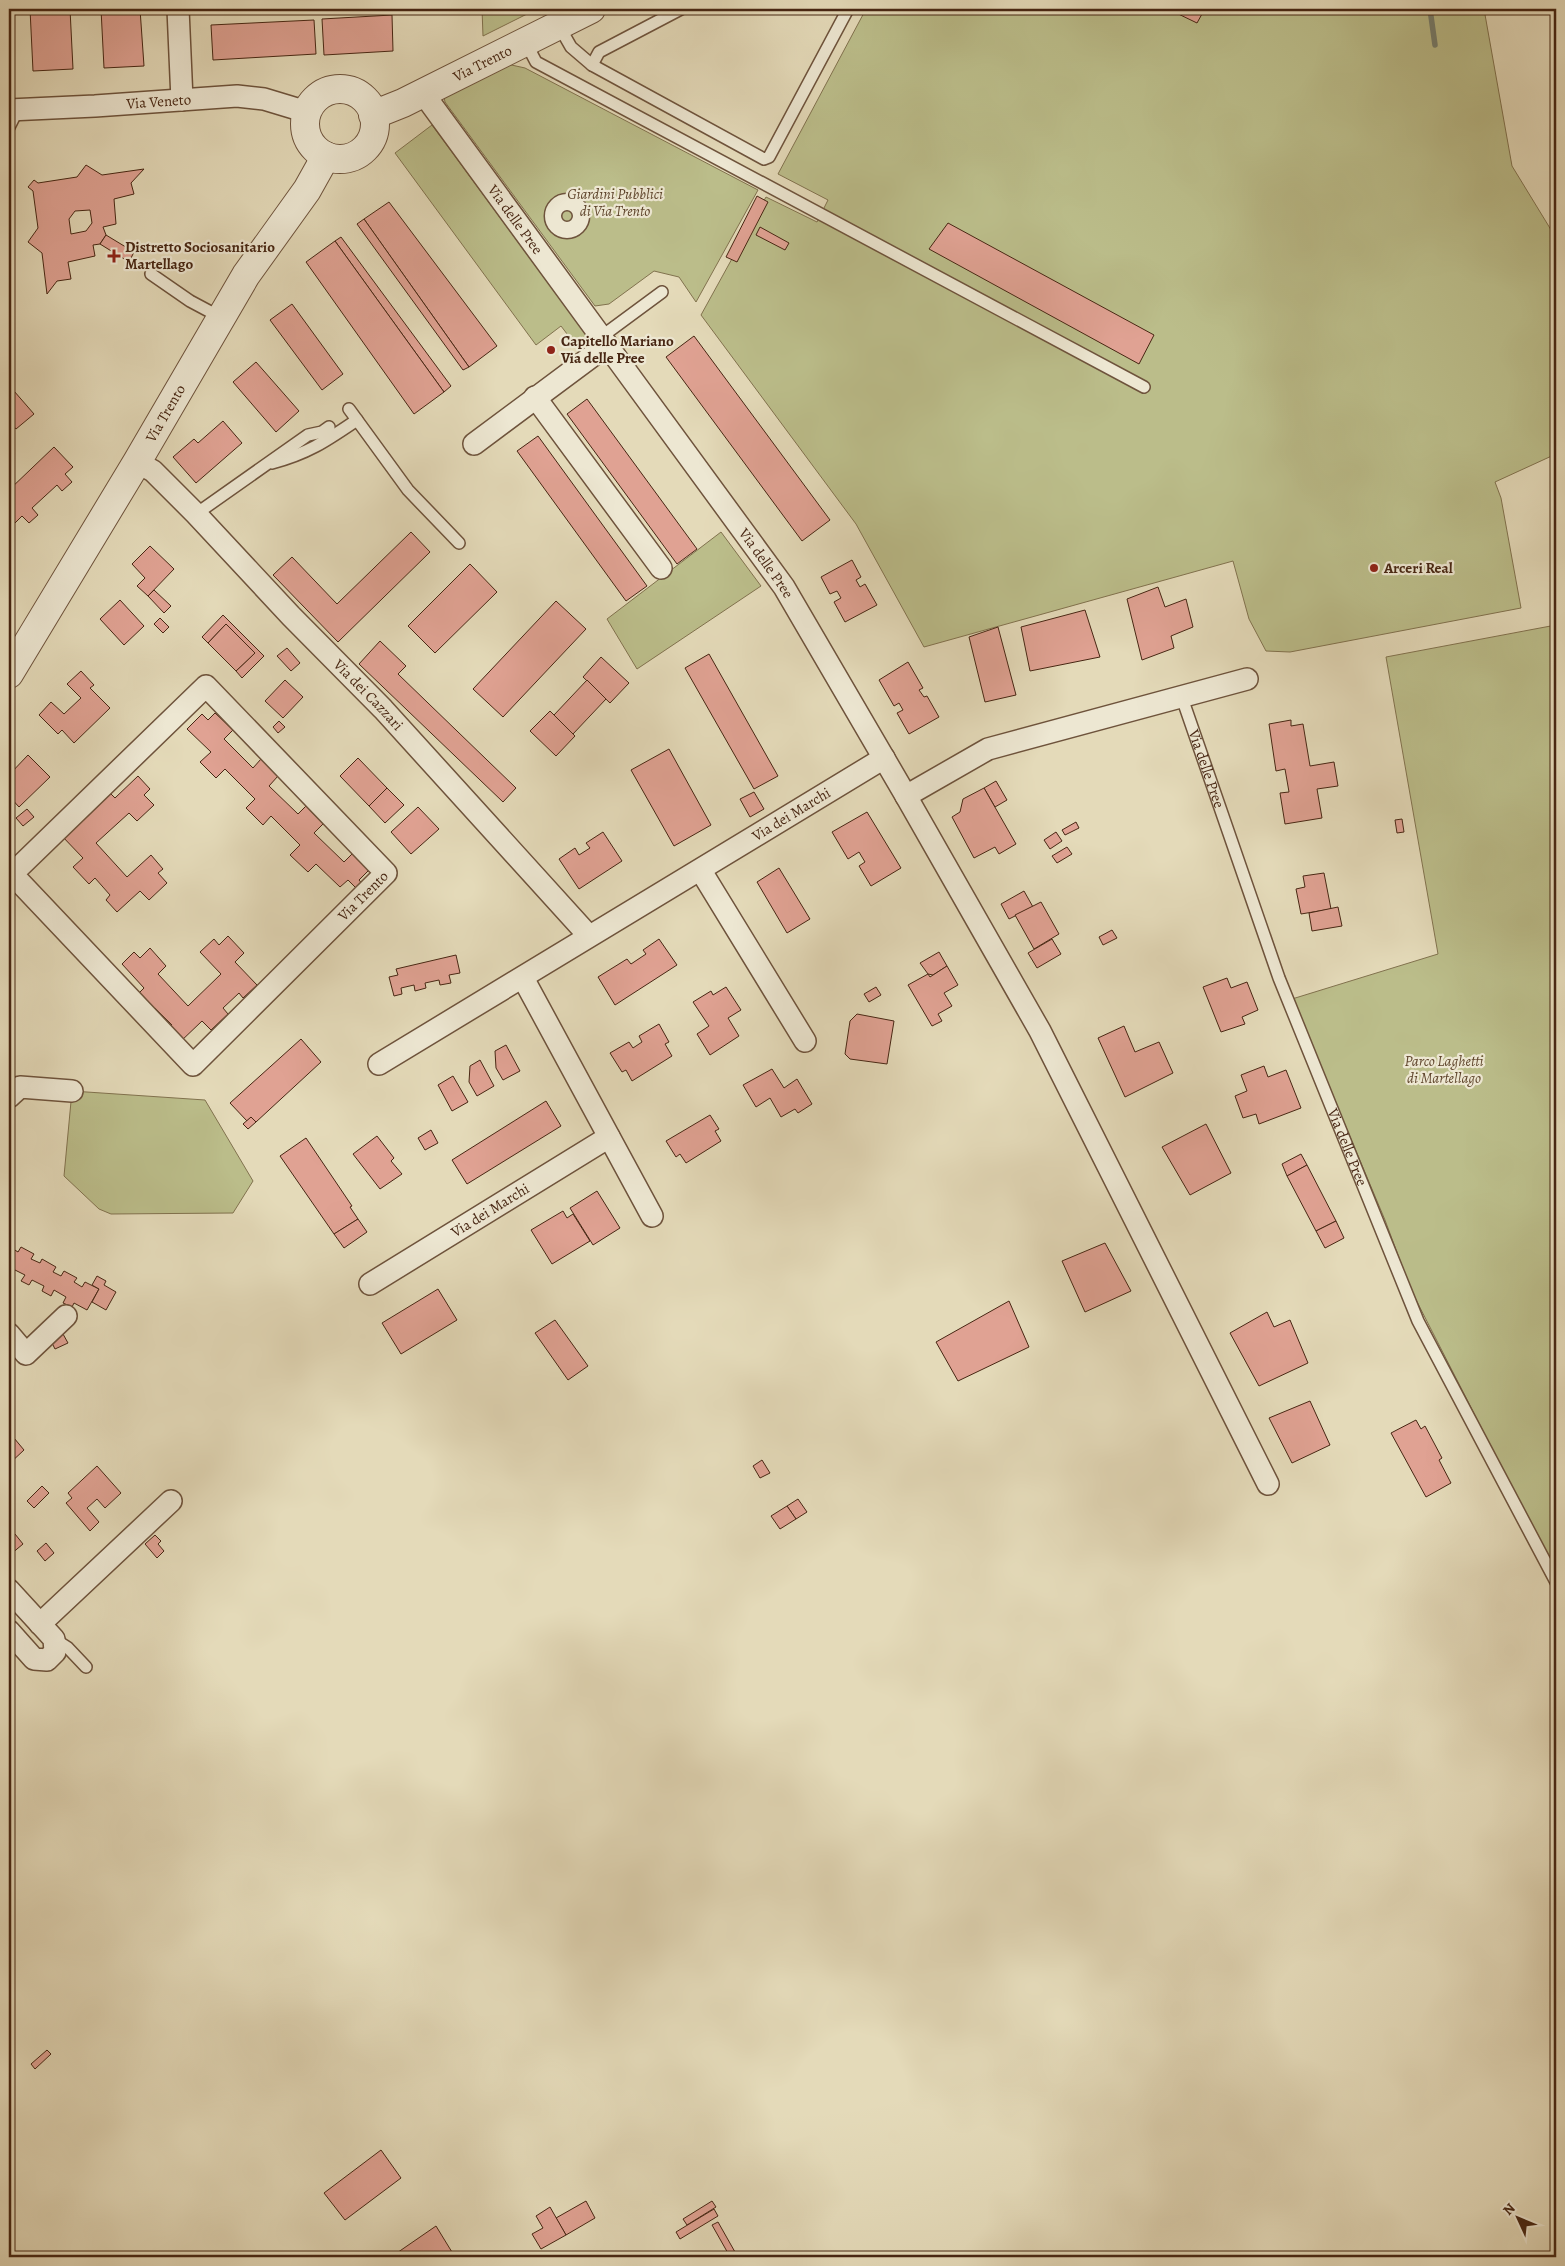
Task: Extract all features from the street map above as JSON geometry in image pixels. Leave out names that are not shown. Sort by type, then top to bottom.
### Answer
[{"type":"street","points":[[178,9],[182,100]]},
{"type":"street","name":"Via Trento","points":[[373,115],[426,92],[591,9]]},
{"type":"street","points":[[341,89],[362,97],[373,115],[375,123],[371,140],[359,152],[343,158],[326,156],[316,150],[307,135],[307,112],[320,95],[341,89]]},
{"type":"street","name":"Via delle Pree","points":[[426,92],[431,104],[784,587],[1040,1031],[1268,1484]]},
{"type":"street","name":"Via Veneto","points":[[12,115],[237,96],[264,99],[307,112]]},
{"type":"street","name":"Via Trento","points":[[9,674],[137,462],[246,275],[307,190],[326,156]]},
{"type":"street","points":[[474,444],[604,341]]},
{"type":"street","points":[[535,397],[661,568]]},
{"type":"street","name":"Via dei Cazzari","points":[[137,462],[153,472],[196,514],[291,616],[383,709],[392,722],[590,936]]},
{"type":"street","points":[[906,796],[988,749],[1181,695],[1247,679]]},
{"type":"street","name":"Via Trento","points":[[206,686],[386,873],[193,1065],[10,872],[206,686]]},
{"type":"street","name":"Via dei Marchi","points":[[379,1064],[701,871],[884,758]]},
{"type":"street","points":[[701,871],[805,1040]]},
{"type":"street","points":[[523,978],[652,1216]]},
{"type":"street","points":[[9,1097],[20,1087],[72,1091]]},
{"type":"street","name":"Via dei Marchi","points":[[370,1284],[610,1137]]},
{"type":"street","points":[[9,1334],[26,1354],[66,1316]]},
{"type":"street","points":[[47,1632],[171,1501]]},
{"type":"street","points":[[9,1590],[47,1632],[55,1652],[47,1660],[34,1659],[9,1631]]},
{"type":"lane","points":[[592,65],[599,52],[681,9]]},
{"type":"lane","points":[[558,26],[571,47],[592,65],[764,159],[769,157],[848,9]]},
{"type":"lane","points":[[526,42],[536,62],[1144,387]]},
{"type":"lane","points":[[151,274],[190,301],[220,318]]},
{"type":"lane","points":[[604,341],[662,292]]},
{"type":"lane","points":[[349,409],[408,490],[459,543]]},
{"type":"lane","points":[[266,465],[300,456],[322,444],[357,420]]},
{"type":"lane","points":[[196,514],[308,435],[322,432],[330,427]]},
{"type":"lane","name":"Via delle Pree","points":[[1181,695],[1279,978],[1418,1320],[1556,1582]]},
{"type":"lane","points":[[47,1632],[68,1648],[86,1667]]},
{"type":"green space","points":[[482,9],[537,9],[483,36]]},
{"type":"green space","points":[[866,9],[1484,9],[1512,166],[1556,238],[1556,454],[1495,482],[1501,498],[1521,608],[1290,652],[1266,651],[1249,619],[1233,561],[924,647],[856,524],[701,315],[766,197],[817,222],[828,200],[778,174]]},
{"type":"green space","name":"Giardini Pubblici di Via Trento","points":[[507,64],[525,68],[758,190],[696,302],[679,277],[654,271],[609,304],[595,306],[445,102],[444,97]]},
{"type":"green space","points":[[432,125],[590,340],[589,344],[580,351],[561,326],[536,345],[395,153]]},
{"type":"green space","points":[[721,532],[761,586],[637,669],[607,619]]},
{"type":"green space","name":"Parco Laghetti di Martellago","points":[[1556,625],[1556,1574],[1411,1290],[1385,1220],[1292,999],[1438,954],[1386,657]]},
{"type":"green space","points":[[72,1091],[205,1100],[253,1181],[233,1213],[111,1214],[99,1209],[64,1176]]},
{"type":"building","points":[[30,9],[70,9],[73,69],[33,71]]},
{"type":"building","points":[[101,9],[140,9],[144,66],[104,68]]},
{"type":"building","points":[[1168,9],[1191,9],[1202,14],[1197,23]]},
{"type":"building","points":[[392,15],[393,51],[324,55],[322,19]]},
{"type":"building","points":[[314,20],[316,54],[213,60],[211,25]]},
{"type":"building","points":[[86,165],[102,175],[144,169],[131,183],[134,194],[114,199],[116,224],[103,227],[106,235],[100,244],[93,245],[95,256],[68,262],[71,279],[57,281],[47,294],[42,253],[28,242],[38,228],[33,191],[28,187],[34,180],[38,183],[77,177]],"holes":[[[90,210],[92,223],[86,231],[71,234],[69,219],[75,211]]]},
{"type":"building","points":[[757,196],[768,202],[737,262],[726,257]]},
{"type":"building","points":[[389,202],[497,346],[469,367],[364,219]]},
{"type":"building","points":[[364,219],[469,367],[463,370],[357,224]]},
{"type":"building","points":[[948,223],[1154,335],[1139,364],[929,249]]},
{"type":"building","points":[[760,227],[789,243],[785,250],[756,235]]},
{"type":"building","points":[[106,235],[134,252],[129,262],[100,244]]},
{"type":"building","points":[[341,237],[451,386],[444,392],[335,241]]},
{"type":"building","points":[[335,241],[444,392],[414,414],[306,262]]},
{"type":"building","points":[[292,304],[343,374],[322,390],[270,320]]},
{"type":"building","points":[[694,336],[830,520],[802,541],[666,357]]},
{"type":"building","points":[[256,362],[299,411],[276,432],[233,382]]},
{"type":"building","points":[[14,391],[34,414],[16,429],[9,421],[9,396]]},
{"type":"building","points":[[587,399],[697,549],[677,564],[567,414]]},
{"type":"building","points":[[223,421],[242,443],[196,483],[173,457],[194,439],[198,443]]},
{"type":"building","points":[[538,436],[647,586],[626,601],[517,451]]},
{"type":"building","points":[[54,447],[73,467],[65,474],[72,482],[62,491],[57,485],[32,508],[38,515],[29,523],[22,516],[14,524],[9,519],[9,490]]},
{"type":"building","points":[[411,532],[430,552],[338,642],[273,575],[292,557],[337,604]]},
{"type":"building","points":[[150,546],[174,569],[148,596],[137,586],[145,578],[132,564]]},
{"type":"building","points":[[852,560],[861,577],[856,580],[860,587],[865,584],[877,605],[845,622],[834,602],[841,598],[837,591],[830,594],[821,577]]},
{"type":"building","points":[[470,564],[497,592],[435,653],[408,626]]},
{"type":"building","points":[[1158,587],[1165,607],[1186,599],[1193,627],[1171,636],[1174,648],[1142,660],[1127,599]]},
{"type":"building","points":[[154,590],[171,606],[164,613],[148,596]]},
{"type":"building","points":[[120,600],[144,626],[124,645],[100,619]]},
{"type":"building","points":[[556,601],[586,629],[503,717],[473,689]]},
{"type":"building","points":[[1085,610],[1100,657],[1030,671],[1021,627]]},
{"type":"building","points":[[223,615],[264,656],[242,678],[236,671],[255,653],[226,624],[208,643],[202,637]]},
{"type":"building","points":[[160,618],[169,627],[163,633],[154,624]]},
{"type":"building","points":[[226,624],[255,653],[236,671],[208,643]]},
{"type":"building","points":[[998,627],[1016,695],[985,702],[969,637]]},
{"type":"building","points":[[380,641],[406,666],[398,674],[516,788],[503,802],[359,664]]},
{"type":"building","points":[[287,648],[300,663],[291,671],[277,656]]},
{"type":"building","points":[[709,654],[778,776],[754,789],[685,668]]},
{"type":"building","points":[[601,657],[629,683],[610,703],[583,677]]},
{"type":"building","points":[[908,662],[923,688],[919,690],[924,697],[927,696],[939,717],[909,734],[897,713],[903,710],[899,703],[894,706],[879,680]]},
{"type":"building","points":[[81,671],[94,685],[90,688],[110,708],[74,743],[62,730],[58,734],[39,715],[51,702],[64,714],[81,698],[67,684]]},
{"type":"building","points":[[285,680],[303,697],[283,718],[265,701]]},
{"type":"building","points":[[587,680],[606,699],[573,734],[554,715]]},
{"type":"building","points":[[550,711],[575,736],[556,756],[530,731]]},
{"type":"building","points":[[215,713],[233,730],[224,739],[253,768],[261,759],[278,776],[269,786],[298,814],[306,806],[323,824],[314,833],[344,862],[352,854],[369,870],[359,880],[364,886],[359,891],[348,880],[340,887],[316,864],[308,872],[290,855],[300,845],[271,816],[263,825],[246,808],[255,799],[225,769],[216,778],[200,762],[211,752],[187,729],[202,714],[208,720]]},
{"type":"building","points":[[1291,720],[1291,726],[1303,724],[1310,766],[1334,762],[1338,786],[1317,789],[1322,818],[1285,824],[1280,793],[1289,792],[1285,769],[1276,771],[1269,724]]},
{"type":"building","points":[[279,721],[285,727],[278,733],[273,727]]},
{"type":"building","points":[[669,749],[711,825],[674,846],[631,770]]},
{"type":"building","points":[[28,755],[50,777],[19,807],[9,796],[9,775]]},
{"type":"building","points":[[358,758],[387,788],[369,806],[340,776]]},
{"type":"building","points":[[138,776],[150,789],[144,795],[154,805],[137,821],[129,813],[96,843],[127,877],[151,855],[163,869],[158,873],[167,883],[149,900],[140,891],[117,912],[106,900],[110,895],[95,878],[89,884],[73,867],[83,858],[60,834],[77,825],[93,810],[89,805],[106,789],[115,798]]},
{"type":"building","points":[[996,781],[1007,800],[995,807],[984,788]]},
{"type":"building","points":[[387,788],[404,805],[385,823],[369,806]]},
{"type":"building","points":[[984,788],[1016,844],[999,854],[995,847],[974,858],[952,817],[960,812],[963,799]]},
{"type":"building","points":[[754,792],[764,809],[750,817],[740,799]]},
{"type":"building","points":[[418,807],[439,829],[411,854],[391,832]]},
{"type":"building","points":[[27,809],[34,817],[23,826],[16,818]]},
{"type":"building","points":[[867,812],[901,868],[871,886],[859,866],[865,862],[859,852],[848,859],[832,832]]},
{"type":"building","points":[[1402,819],[1404,832],[1397,833],[1395,820]]},
{"type":"building","points":[[1076,822],[1079,828],[1065,835],[1062,830]]},
{"type":"building","points":[[603,832],[622,861],[579,889],[559,859],[575,848],[579,855],[590,848],[586,843]]},
{"type":"building","points":[[1056,832],[1062,841],[1050,849],[1044,840]]},
{"type":"building","points":[[1067,847],[1072,854],[1057,863],[1052,856]]},
{"type":"building","points":[[779,868],[810,919],[787,933],[757,882]]},
{"type":"building","points":[[1324,873],[1331,909],[1301,914],[1296,889],[1305,887],[1303,876]]},
{"type":"building","points":[[1024,891],[1033,907],[1009,919],[1001,904]]},
{"type":"building","points":[[1041,902],[1059,934],[1034,949],[1015,915]]},
{"type":"building","points":[[1338,907],[1342,926],[1312,931],[1309,913]]},
{"type":"building","points":[[1112,930],[1117,938],[1103,945],[1099,937]]},
{"type":"building","points":[[228,936],[244,953],[235,962],[257,985],[243,998],[239,993],[223,1008],[228,1014],[211,1030],[202,1021],[179,1043],[166,1030],[172,1025],[155,1008],[150,1013],[135,997],[144,988],[122,964],[134,952],[140,958],[150,948],[166,966],[158,974],[188,1006],[221,974],[200,952],[214,939],[219,945]]},
{"type":"building","points":[[659,939],[677,965],[615,1005],[598,977],[627,959],[631,964],[646,954],[643,950]]},
{"type":"building","points":[[1052,939],[1061,954],[1037,968],[1028,953]]},
{"type":"building","points":[[939,952],[947,966],[933,975],[928,974],[920,963]]},
{"type":"building","points":[[456,955],[460,973],[449,975],[451,983],[440,985],[439,980],[425,983],[426,988],[415,991],[414,985],[401,988],[402,994],[394,996],[389,977],[398,975],[396,969]]},
{"type":"building","points":[[947,966],[958,985],[944,993],[952,1006],[938,1014],[942,1021],[932,1026],[908,985],[928,974],[930,977]]},
{"type":"building","points":[[1227,978],[1231,988],[1247,982],[1258,1010],[1242,1017],[1245,1024],[1221,1032],[1203,987]]},
{"type":"building","points":[[726,987],[741,1010],[728,1018],[739,1036],[710,1055],[697,1034],[709,1026],[693,1002],[711,991],[713,995]]},
{"type":"building","points":[[876,987],[881,995],[869,1002],[864,994]]},
{"type":"building","points":[[857,1014],[894,1021],[887,1064],[850,1059],[845,1054],[850,1021]]},
{"type":"building","points":[[659,1024],[669,1042],[665,1044],[672,1056],[632,1081],[626,1070],[622,1072],[610,1053],[629,1042],[633,1048],[642,1042],[639,1036]]},
{"type":"building","points":[[1124,1026],[1135,1052],[1159,1042],[1173,1073],[1125,1097],[1098,1038]]},
{"type":"building","points":[[301,1039],[321,1062],[256,1122],[251,1117],[247,1121],[230,1103]]},
{"type":"building","points":[[506,1045],[520,1071],[503,1080],[496,1068],[495,1051]]},
{"type":"building","points":[[480,1060],[494,1086],[477,1096],[469,1082],[470,1066]]},
{"type":"building","points":[[1264,1066],[1268,1077],[1286,1070],[1301,1108],[1259,1124],[1256,1114],[1243,1118],[1235,1096],[1247,1091],[1241,1075]]},
{"type":"building","points":[[772,1069],[784,1088],[797,1079],[812,1104],[798,1113],[795,1109],[781,1117],[770,1098],[756,1107],[743,1085]]},
{"type":"building","points":[[453,1076],[468,1102],[452,1111],[438,1085]]},
{"type":"building","points":[[546,1101],[561,1126],[467,1184],[452,1160]]},
{"type":"building","points":[[710,1115],[719,1129],[715,1131],[721,1141],[686,1163],[680,1154],[676,1157],[666,1141]]},
{"type":"building","points":[[251,1117],[256,1122],[248,1129],[243,1124]]},
{"type":"building","points":[[1206,1124],[1231,1173],[1190,1195],[1162,1147]]},
{"type":"building","points":[[431,1130],[438,1143],[425,1150],[418,1138]]},
{"type":"building","points":[[377,1136],[394,1158],[391,1161],[402,1174],[380,1189],[353,1154]]},
{"type":"building","points":[[306,1138],[352,1206],[350,1207],[358,1219],[334,1234],[280,1156]]},
{"type":"building","points":[[1301,1154],[1307,1165],[1287,1176],[1282,1164]]},
{"type":"building","points":[[1307,1165],[1336,1221],[1316,1231],[1287,1176]]},
{"type":"building","points":[[597,1191],[620,1228],[593,1245],[570,1208]]},
{"type":"building","points":[[563,1211],[567,1218],[573,1214],[590,1241],[552,1264],[531,1230]]},
{"type":"building","points":[[358,1219],[367,1232],[344,1248],[334,1234]]},
{"type":"building","points":[[1336,1221],[1344,1238],[1325,1248],[1316,1231]]},
{"type":"building","points":[[9,1241],[12,1243],[10,1247],[18,1252],[21,1247],[34,1254],[31,1259],[40,1263],[42,1259],[56,1267],[53,1272],[61,1276],[64,1271],[77,1278],[74,1282],[82,1287],[85,1282],[99,1289],[87,1310],[74,1303],[72,1307],[63,1303],[66,1297],[54,1290],[51,1296],[42,1291],[44,1286],[32,1280],[29,1285],[21,1281],[25,1275],[11,1268],[9,1272]]},
{"type":"building","points":[[1105,1243],[1131,1291],[1085,1312],[1062,1261]]},
{"type":"building","points":[[97,1276],[106,1281],[104,1285],[116,1292],[106,1310],[92,1302],[99,1289],[92,1285]]},
{"type":"building","points":[[438,1289],[457,1320],[401,1354],[382,1323]]},
{"type":"building","points":[[1009,1301],[1029,1347],[958,1381],[936,1342]]},
{"type":"building","points":[[1267,1312],[1274,1327],[1290,1320],[1308,1363],[1259,1386],[1230,1333]]},
{"type":"building","points":[[555,1320],[588,1366],[568,1380],[535,1333]]},
{"type":"building","points":[[63,1334],[68,1343],[55,1349],[51,1341]]},
{"type":"building","points":[[1310,1401],[1330,1445],[1292,1463],[1269,1418]]},
{"type":"building","points":[[1416,1420],[1421,1429],[1425,1426],[1442,1458],[1439,1460],[1451,1483],[1426,1497],[1391,1433]]},
{"type":"building","points":[[9,1432],[24,1450],[9,1464]]},
{"type":"building","points":[[762,1460],[770,1473],[760,1478],[753,1466]]},
{"type":"building","points":[[97,1466],[121,1493],[105,1508],[97,1499],[87,1508],[99,1522],[90,1531],[66,1503],[72,1498],[68,1493]]},
{"type":"building","points":[[42,1486],[49,1493],[34,1508],[27,1501]]},
{"type":"building","points":[[798,1499],[807,1512],[796,1519],[787,1506]]},
{"type":"building","points":[[787,1506],[796,1519],[780,1529],[771,1516]]},
{"type":"building","points":[[15,1534],[23,1544],[11,1554],[9,1551],[9,1539]]},
{"type":"building","points":[[155,1535],[161,1541],[158,1544],[164,1551],[157,1558],[145,1544]]},
{"type":"building","points":[[46,1543],[54,1553],[45,1561],[37,1551]]},
{"type":"building","points":[[47,2050],[51,2054],[35,2069],[31,2064]]},
{"type":"building","points":[[381,2150],[401,2178],[345,2220],[324,2193]]},
{"type":"building","points":[[586,2201],[595,2218],[566,2235],[556,2218]]},
{"type":"building","points":[[712,2201],[716,2207],[687,2225],[683,2219]]},
{"type":"building","points":[[550,2207],[566,2235],[541,2249],[532,2234],[543,2228],[536,2216]]},
{"type":"building","points":[[714,2209],[718,2216],[680,2239],[676,2232]]},
{"type":"building","points":[[718,2222],[735,2252],[729,2255],[712,2225]]},
{"type":"building","points":[[436,2226],[455,2257],[391,2257]]},
{"type":"waterway","points":[[1430,9],[1435,45]]},
{"type":"place","name":"Distretto Sociosanitario Martellago","points":[[114,256]]},
{"type":"place","name":"Capitello Mariano Via delle Pree","points":[[551,350]]},
{"type":"place","name":"Arceri Real","points":[[1374,568]]}]
